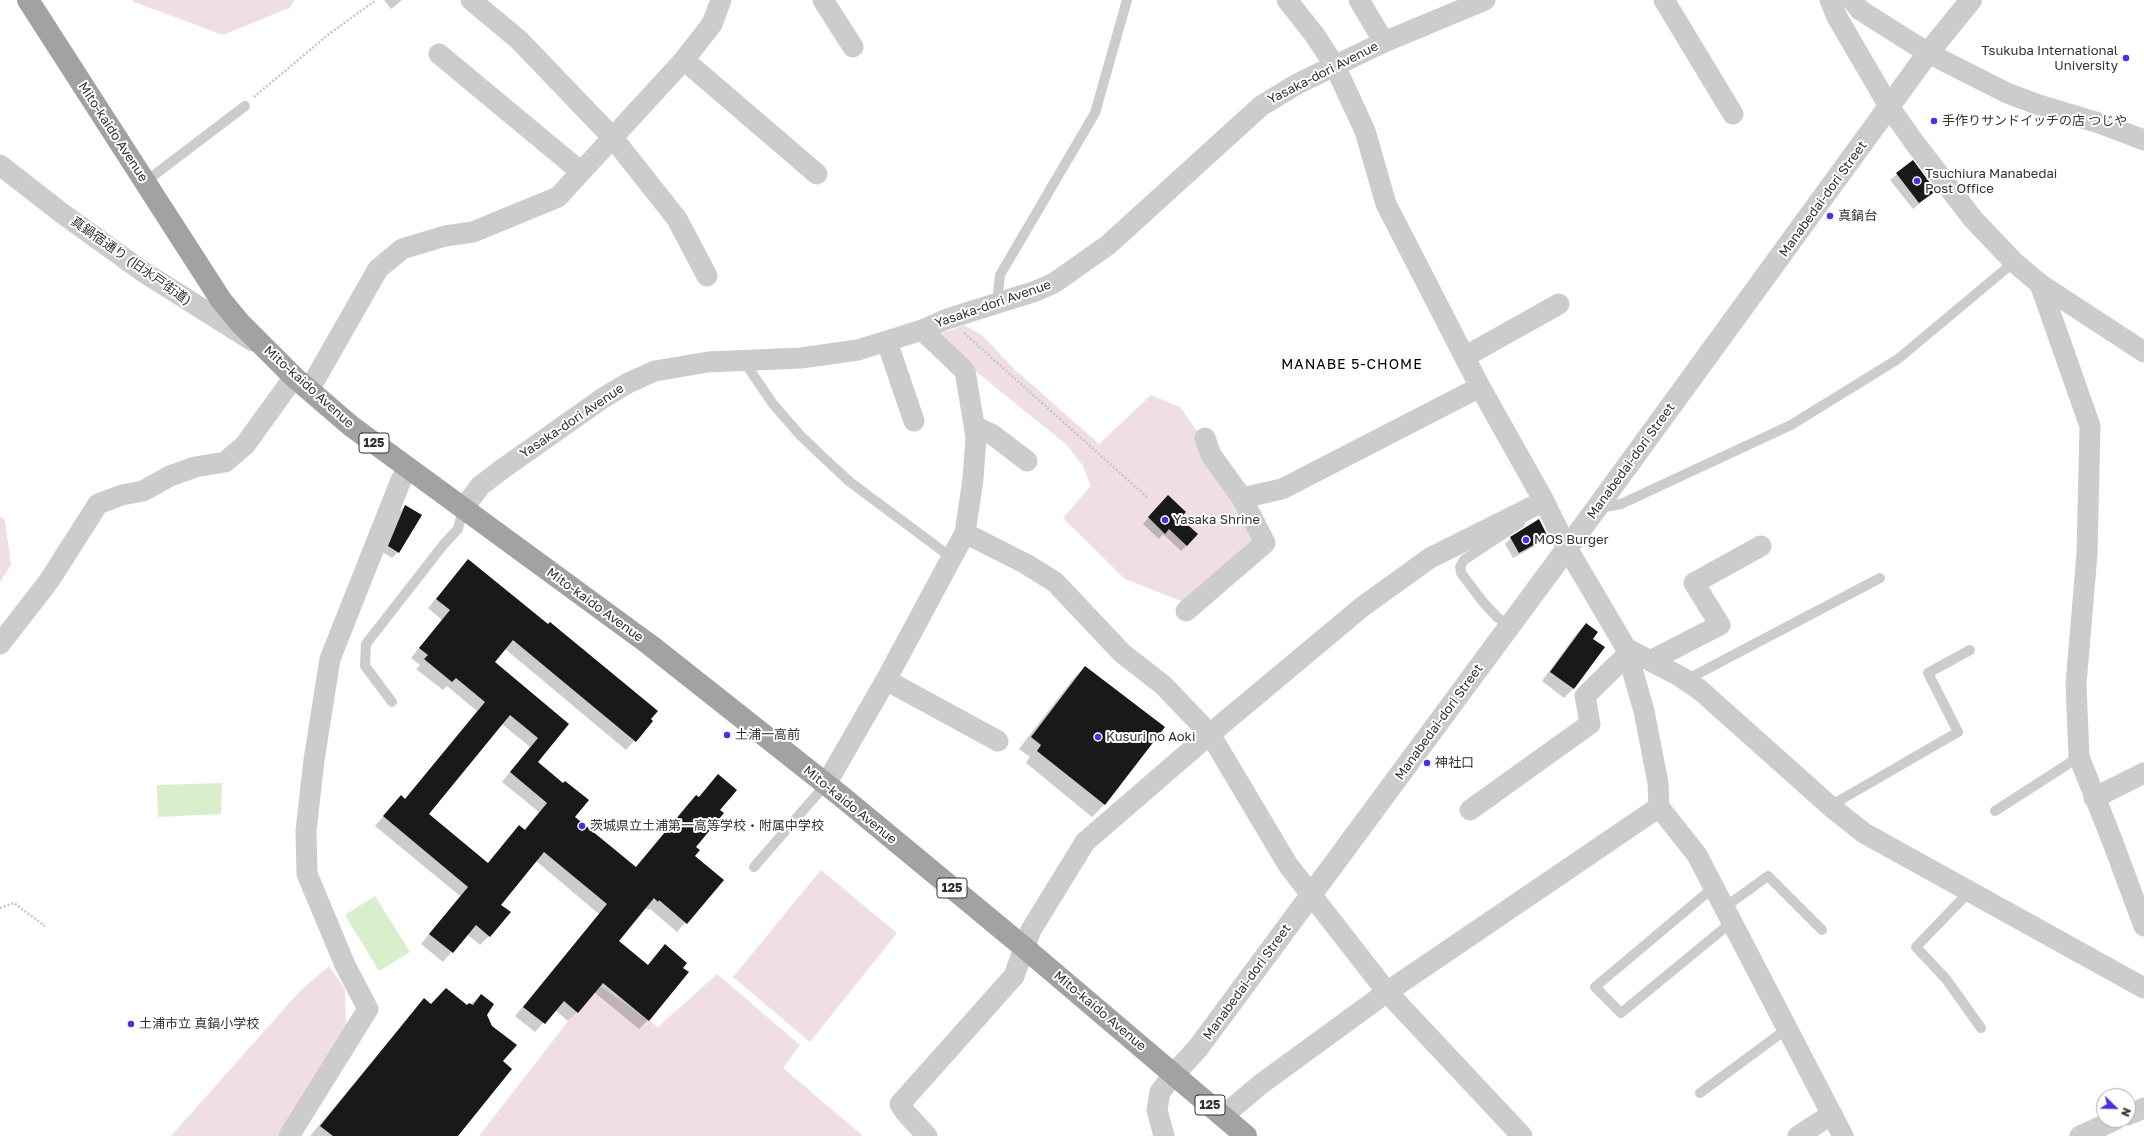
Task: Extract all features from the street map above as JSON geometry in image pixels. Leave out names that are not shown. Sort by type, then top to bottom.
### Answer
[{"type":"highway","name":"Mito-kaido Avenue","points":[[28,0],[221,300],[240,323],[302,383],[351,426],[650,645],[826,784],[1026,949],[1246,1136]]},
{"type":"street","points":[[470,0],[519,40],[613,138],[677,219],[707,276]]},
{"type":"street","points":[[0,644],[49,581],[98,504],[143,490],[170,476],[195,467],[225,462],[245,445],[302,383],[378,269],[402,249],[445,236],[473,232],[558,197],[580,171],[613,138],[684,60],[712,24],[720,0]]},
{"type":"street","points":[[823,0],[853,48]]},
{"type":"street","points":[[1287,0],[1314,34],[1335,66],[1365,131],[1386,204],[1466,356],[1480,387],[1546,505],[1567,548],[1627,651],[1644,711],[1657,776],[1658,807],[1697,855],[1843,1136]]},
{"type":"street","points":[[1359,0],[1384,42]]},
{"type":"street","name":"Yasaka-dori Avenue","points":[[464,509],[480,486],[628,383],[662,370],[708,362],[801,358],[858,350],[887,342],[922,330],[946,319],[1036,291],[1054,283],[1108,245],[1261,106],[1297,84],[1384,42],[1484,0]]},
{"type":"street","points":[[1664,0],[1733,114]]},
{"type":"street","points":[[1830,0],[1837,17],[1890,108],[1914,142],[1974,219],[2014,262],[2040,284],[2144,352]]},
{"type":"street","points":[[1852,0],[1860,10],[1928,53],[2007,93],[2039,105],[2099,123],[2144,140]]},
{"type":"street","name":"Manabedai-dori Street","points":[[1174,1074],[1198,1048],[1596,509],[1890,108],[1928,53],[1971,0]]},
{"type":"street","points":[[439,54],[580,171]]},
{"type":"street","points":[[684,60],[817,174]]},
{"type":"street","name":"真鍋宿通り (旧水戸街道)","points":[[0,165],[63,214],[142,272],[267,350]]},
{"type":"street","points":[[2040,284],[2090,426],[2087,554],[2076,684],[2079,757],[2144,926]]},
{"type":"street","points":[[1466,356],[1559,304]]},
{"type":"street","points":[[826,784],[886,680],[965,533],[973,479],[976,437],[964,371],[922,330]]},
{"type":"street","points":[[887,342],[914,421]]},
{"type":"street","points":[[1242,498],[1282,488],[1480,387]]},
{"type":"street","points":[[974,426],[993,435],[1027,461]]},
{"type":"street","points":[[1186,611],[1265,543],[1242,498],[1211,455],[1205,438]]},
{"type":"street","points":[[289,1136],[368,1009],[336,946],[308,874],[306,831],[314,760],[330,659],[395,493],[401,480],[409,469]]},
{"type":"street","points":[[927,1136],[904,1112],[900,1104],[1014,976],[1026,949],[1031,930],[1085,842],[1210,734],[1362,607],[1430,558],[1546,505]]},
{"type":"street","points":[[965,533],[1026,564],[1055,582],[1122,653],[1163,685],[1210,734],[1288,865],[1312,893],[1387,992],[1522,1136]]},
{"type":"street","points":[[1650,661],[1720,624],[1694,582],[1761,546]]},
{"type":"street","points":[[1627,651],[1686,680],[1700,690],[1830,806],[1864,833],[2144,988]]},
{"type":"street","points":[[1470,810],[1590,724],[1585,696],[1627,651]]},
{"type":"street","points":[[886,680],[998,741]]},
{"type":"street","points":[[2094,798],[2144,774]]},
{"type":"street","points":[[1223,1116],[1261,1084],[1387,992],[1658,807]]},
{"type":"street","points":[[1164,1136],[1157,1110],[1160,1092],[1174,1074]]},
{"type":"street","points":[[1798,1136],[1832,1114]]},
{"type":"street","points":[[2080,1136],[2098,1128]]},
{"type":"lane","points":[[997,302],[1000,275],[1095,112],[1127,0]]},
{"type":"lane","points":[[145,182],[245,106]]},
{"type":"lane","points":[[1596,509],[1622,504],[1791,425],[1898,359],[2014,262]]},
{"type":"lane","points":[[743,360],[773,404],[800,435],[823,457],[850,482],[952,558]]},
{"type":"lane","points":[[1510,625],[1498,618],[1483,602],[1461,573],[1460,567],[1464,560],[1546,505]]},
{"type":"lane","points":[[392,702],[366,666],[366,644],[444,544],[458,529],[464,509]]},
{"type":"lane","points":[[1686,680],[1880,578]]},
{"type":"lane","points":[[1830,806],[1958,732],[1928,674],[1970,650]]},
{"type":"lane","points":[[1995,811],[2079,757]]},
{"type":"lane","points":[[754,867],[826,784]]},
{"type":"lane","points":[[1714,887],[1595,987],[1621,1013],[1729,914],[1768,876],[1822,930]]},
{"type":"lane","points":[[1969,892],[1916,947],[1946,979],[1982,1028]]},
{"type":"lane","points":[[1700,1092],[1788,1028]]},
{"type":"path","points":[[245,106],[329,34],[376,0]]},
{"type":"path","points":[[946,319],[1148,498]]},
{"type":"path","points":[[0,908],[14,903],[45,926]]},
{"type":"shaded area","points":[[132,0],[294,0],[291,7],[223,35]]},
{"type":"shaded area","points":[[964,325],[983,336],[1012,367],[1099,444],[1151,395],[1180,407],[1197,431],[1256,540],[1186,603],[1125,579],[1063,518],[1091,486],[1083,466],[1067,445],[973,369],[940,334]]},
{"type":"shaded area","points":[[0,516],[5,520],[11,565],[0,582]]},
{"type":"shaded area","points":[[222,783],[221,814],[158,817],[157,785]]},
{"type":"shaded area","points":[[821,870],[897,933],[810,1042],[733,977]]},
{"type":"shaded area","points":[[375,896],[410,952],[379,971],[345,915]]},
{"type":"shaded area","points":[[329,966],[345,989],[346,1027],[280,1136],[171,1136],[300,991]]},
{"type":"shaded area","points":[[717,974],[800,1045],[783,1068],[863,1136],[479,1136],[597,984],[658,1027]]},
{"type":"building","points":[[1913,160],[1936,191],[1919,203],[1896,173]]},
{"type":"building","name":"Yasaka Shrine","points":[[1168,495],[1186,512],[1180,518],[1198,534],[1187,546],[1169,529],[1165,534],[1148,517]]},
{"type":"building","points":[[405,505],[422,515],[399,553],[388,546]]},
{"type":"building","points":[[1539,519],[1548,537],[1519,553],[1510,537]]},
{"type":"building","points":[[468,559],[548,624],[550,622],[658,711],[651,719],[653,721],[636,742],[513,640],[495,662],[569,724],[538,762],[563,783],[565,781],[589,800],[575,817],[636,867],[696,795],[699,797],[718,774],[737,790],[720,810],[724,813],[696,847],[700,850],[695,856],[724,880],[687,924],[659,900],[658,902],[654,898],[619,941],[648,965],[665,944],[687,963],[683,968],[689,972],[649,1021],[603,983],[578,1013],[564,1001],[545,1024],[523,1007],[607,904],[544,852],[501,905],[511,912],[490,937],[476,925],[453,953],[429,934],[468,887],[383,816],[401,795],[405,799],[485,702],[456,678],[452,682],[424,659],[428,655],[419,648],[450,610],[436,599]],"holes":[[[510,715],[538,738],[510,772],[547,803],[525,830],[519,825],[488,863],[429,814]]]},
{"type":"building","points":[[1586,623],[1598,632],[1593,639],[1605,647],[1574,689],[1550,672]]},
{"type":"building","points":[[1085,666],[1165,727],[1105,805],[1037,751],[1041,745],[1031,737]]},
{"type":"building","points":[[446,988],[467,1005],[469,1003],[473,1005],[481,994],[494,1004],[487,1015],[492,1026],[517,1045],[503,1061],[512,1069],[458,1136],[333,1136],[320,1126],[424,998],[431,1004]]},
{"type":"place","name":"Tsukuba International University","points":[[2126,58]]},
{"type":"place","name":"手作りサンドイッチの店 つじや","points":[[1934,121]]},
{"type":"place","name":"Tsuchiura Manabedai Post Office","points":[[1917,181]]},
{"type":"place","name":"真鍋台","points":[[1830,216]]},
{"type":"place","name":"Yasaka Shrine","points":[[1165,520]]},
{"type":"place","name":"MOS Burger","points":[[1526,540]]},
{"type":"place","name":"土浦一高前","points":[[727,735]]},
{"type":"place","name":"Kusuri no Aoki","points":[[1098,737]]},
{"type":"place","name":"神社口","points":[[1427,763]]},
{"type":"place","name":"茨城県立土浦第一高等学校・附属中学校","points":[[582,826]]},
{"type":"place","name":"土浦市立 真鍋小学校","points":[[131,1024]]},
{"type":"district","name":"MANABE 5-CHOME","points":[[1352,365]]}]
